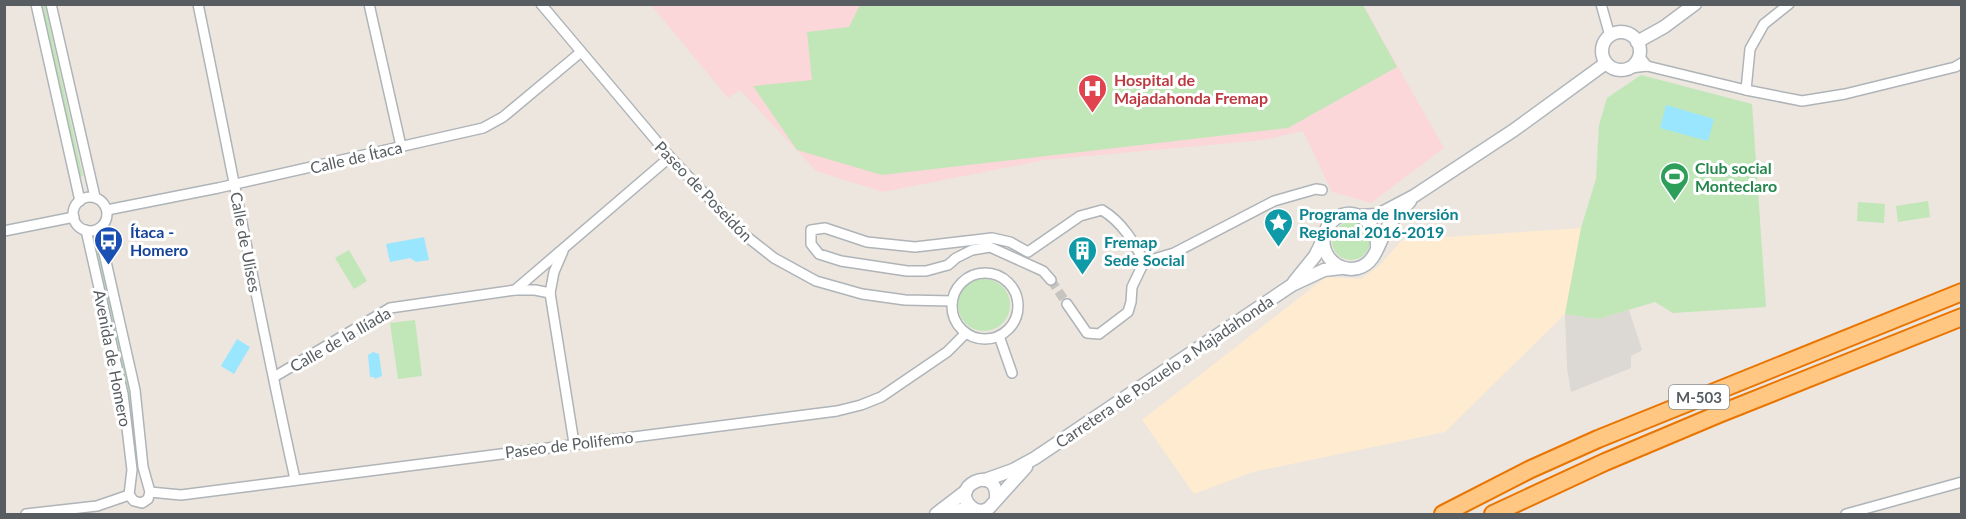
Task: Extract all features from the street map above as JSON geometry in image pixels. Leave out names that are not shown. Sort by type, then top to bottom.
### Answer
[{"type":"highway","name":"M-503","points":[[1443,514],[1531,469],[1598,439],[1962,292]]},
{"type":"highway","name":"M-503","points":[[1495,514],[1585,471],[1698,423],[1962,317]]},
{"type":"street","points":[[36,4],[80,201]]},
{"type":"street","points":[[51,4],[94,197]]},
{"type":"street","name":"Calle de Ulises","points":[[198,4],[295,479]]},
{"type":"street","points":[[369,4],[401,146]]},
{"type":"street","name":"Paseo de Poseidón","points":[[541,4],[670,157],[741,232],[774,258],[816,281],[862,294],[905,300],[952,301]]},
{"type":"street","points":[[1601,4],[1610,36]]},
{"type":"street","points":[[1637,42],[1664,27],[1695,4]]},
{"type":"street","points":[[1746,90],[1750,49],[1764,24],[1789,4]]},
{"type":"street","points":[[1643,61],[1637,42],[1628,34],[1615,33],[1602,46],[1606,63],[1617,70],[1630,68],[1643,61],[1746,90],[1802,101],[1845,94],[1962,63]]},
{"type":"street","name":"Calle de Ítaca","points":[[107,210],[483,128],[503,117],[580,52]]},
{"type":"street","points":[[1414,196],[1388,226],[1372,259],[1364,266],[1349,269],[1333,264],[1327,256],[1323,239],[1332,222],[1339,217],[1349,215],[1378,214],[1414,196],[1514,130],[1606,63]]},
{"type":"street","points":[[515,290],[670,157]]},
{"type":"street","points":[[1067,304],[1087,333],[1099,334],[1128,312],[1132,287],[1144,262],[1174,253],[1274,201],[1316,189],[1322,190]]},
{"type":"street","points":[[94,197],[102,202],[107,210],[106,220],[100,228],[86,230],[78,225],[74,217],[75,208],[84,198],[94,197]]},
{"type":"street","points":[[1028,252],[1080,216],[1102,210],[1114,217],[1134,243],[1144,262]]},
{"type":"street","points":[[1358,216],[1367,220],[1374,228],[1377,249]]},
{"type":"street","points":[[4,231],[74,217]]},
{"type":"street","name":"Avenida de Homero","points":[[100,228],[135,390],[143,467],[148,488]]},
{"type":"street","points":[[1043,271],[990,247],[972,250],[948,265],[926,271],[862,265],[819,254],[811,244],[812,230],[825,228],[867,242],[915,247],[993,238],[1010,242],[1028,252],[1051,280]]},
{"type":"street","name":"Avenida de Homero","points":[[86,230],[123,393],[132,470],[130,490]]},
{"type":"street","name":"Carretera de Pozuelo a Majadahonda","points":[[1292,285],[1316,256],[1323,239]]},
{"type":"street","points":[[564,249],[554,272],[550,292],[574,443]]},
{"type":"street","name":"Carretera de Pozuelo a Majadahonda","points":[[985,480],[1013,470],[1035,458],[1292,285],[1324,270],[1341,268]]},
{"type":"street","points":[[979,274],[992,274],[1005,280],[1013,290],[1017,303],[1016,316],[1010,328],[999,336],[982,339],[966,333],[957,325],[952,301],[957,288],[966,279],[979,274]]},
{"type":"street","name":"Calle de la Ilíada","points":[[274,377],[390,308],[515,290],[550,292]]},
{"type":"street","name":"Paseo de Polifemo","points":[[148,488],[181,495],[837,411],[881,397],[947,352],[966,333]]},
{"type":"street","points":[[999,336],[1012,373]]},
{"type":"street","name":"Carretera de Pozuelo a Majadahonda","points":[[996,499],[1035,458]]},
{"type":"street","points":[[936,514],[966,491],[976,480],[985,480],[996,489],[996,499],[990,508],[977,511],[963,509],[951,514]]},
{"type":"street","points":[[26,514],[96,510],[130,490],[138,481],[148,488],[148,499],[142,502],[134,501],[130,490]]},
{"type":"street","points":[[1846,514],[1962,482]]},
{"type":"street","points":[[966,491],[968,504],[977,511]]},
{"type":"shaded area","name":"Hospital de Majadahonda Fremap","points":[[651,5],[1363,5],[1444,148],[1371,203],[1332,192],[1303,131],[1264,140],[1045,160],[883,192],[816,171],[740,90],[728,98]]},
{"type":"shaded area","points":[[1581,228],[1565,314],[1445,432],[1253,472],[1194,494],[1142,420],[1326,277],[1361,279],[1380,265],[1402,240]]},
{"type":"shaded area","points":[[1629,310],[1642,350],[1631,356],[1631,368],[1571,392],[1567,368],[1565,314],[1598,319]]},
{"type":"green space","points":[[41,5],[45,5],[83,176],[80,177]]},
{"type":"green space","name":"Hospital de Majadahonda Fremap","points":[[860,5],[1363,5],[1397,67],[1288,128],[882,175],[797,150],[753,86],[812,80],[807,32],[849,27]]},
{"type":"green space","name":"Club social Monteclaro","points":[[1641,75],[1752,104],[1766,307],[1673,313],[1655,302],[1598,319],[1565,314],[1581,228],[1596,179],[1599,125],[1607,98]]},
{"type":"green space","points":[[1928,201],[1930,217],[1898,222],[1896,206]]},
{"type":"green space","points":[[1858,202],[1885,204],[1884,223],[1857,221]]},
{"type":"green space","points":[[1351,222],[1364,228],[1370,241],[1364,254],[1351,260],[1338,254],[1332,241],[1338,228]]},
{"type":"green space","points":[[99,248],[132,390],[140,461],[135,461],[94,250]]},
{"type":"green space","points":[[349,250],[367,281],[354,289],[335,258]]},
{"type":"green space","points":[[979,279],[989,279],[999,283],[1006,290],[1010,305],[1006,320],[999,327],[989,331],[979,331],[969,327],[962,320],[958,310],[958,300],[962,290],[969,283]]},
{"type":"green space","points":[[415,320],[422,376],[398,379],[390,323]]},
{"type":"water","points":[[1666,105],[1714,119],[1708,141],[1660,128]]},
{"type":"water","points":[[424,237],[429,260],[416,262],[410,258],[390,262],[386,244]]},
{"type":"water","points":[[237,339],[250,347],[234,374],[221,366]]},
{"type":"water","points":[[373,352],[379,354],[382,376],[375,379],[370,377],[368,355]]},
{"type":"tunnel","points":[[1051,280],[1067,304]]},
{"type":"place","name":"Hospital de Majadahonda Fremap","points":[[1093,114]]},
{"type":"place","name":"Club social Monteclaro","points":[[1674,202]]},
{"type":"place","name":"Programa de Inversión Regional 2016-2019","points":[[1278,248]]},
{"type":"place","name":"Ítaca - Homero","points":[[109,266]]},
{"type":"place","name":"Fremap Sede Social","points":[[1083,276]]}]
